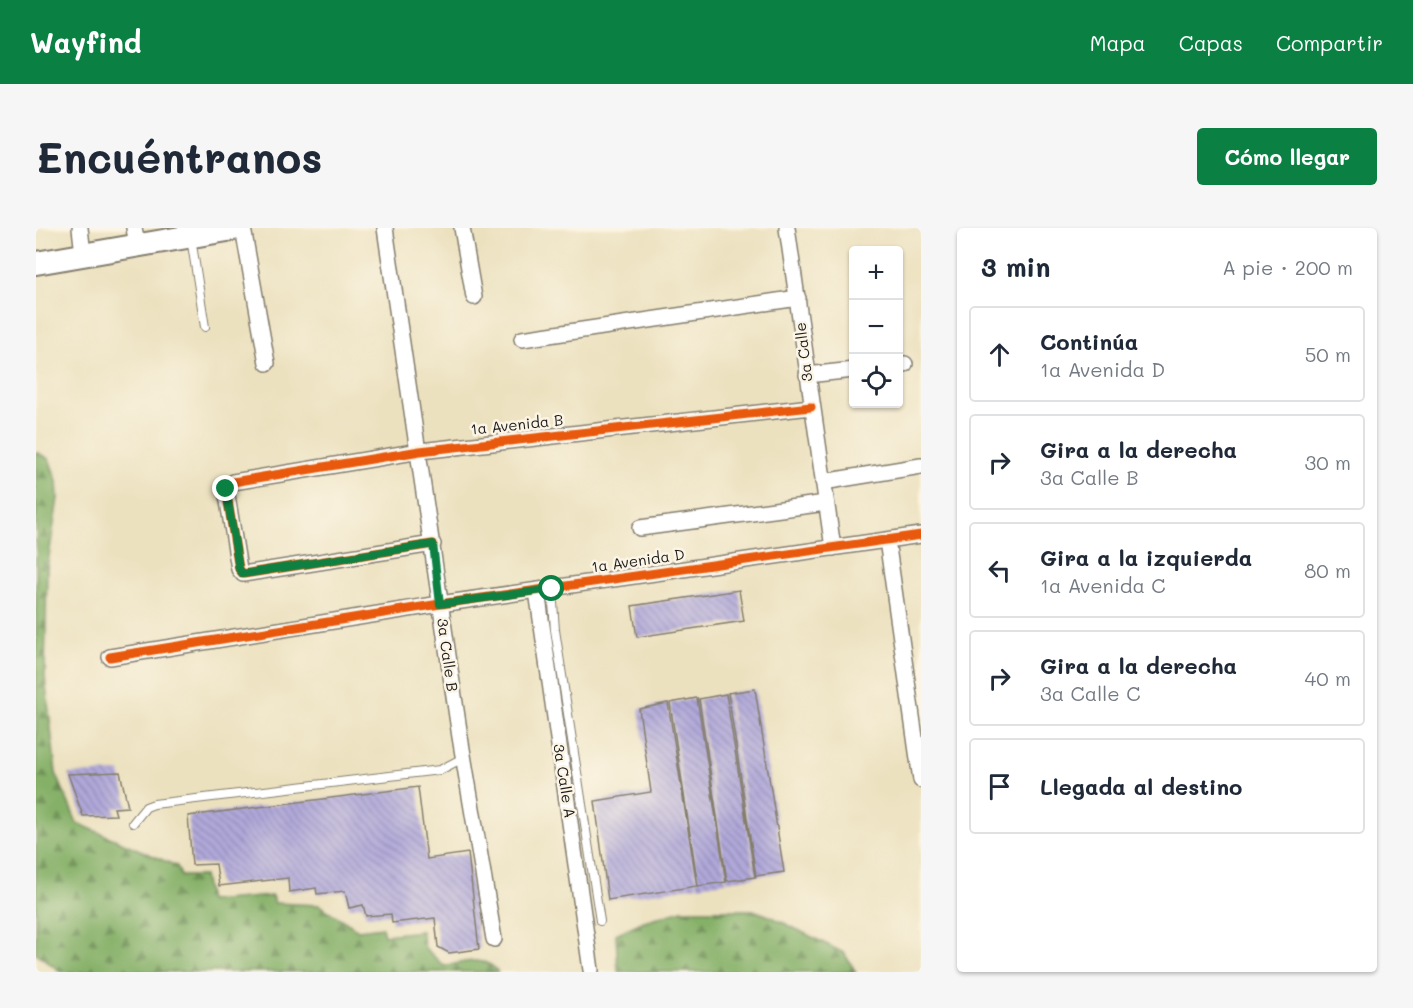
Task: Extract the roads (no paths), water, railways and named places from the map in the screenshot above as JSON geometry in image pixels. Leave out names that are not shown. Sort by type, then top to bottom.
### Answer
[{"type":"main road","points":[[36,263],[83,254],[135,237],[241,228]]},
{"type":"street","points":[[80,228],[83,254]]},
{"type":"street","points":[[241,228],[267,363]]},
{"type":"street","name":"3a Calle B","points":[[385,228],[420,452],[463,758],[494,939]]},
{"type":"street","points":[[462,228],[474,297]]},
{"type":"street","name":"3a Calle","points":[[787,228],[833,548]]},
{"type":"street","points":[[522,339],[798,298]]},
{"type":"street","points":[[807,375],[849,371]]},
{"type":"street","name":"1a Avenida B","points":[[433,544],[241,573],[226,489],[229,484],[420,452],[811,407]]},
{"type":"street","points":[[823,482],[921,466]]},
{"type":"street","points":[[640,528],[826,503]]},
{"type":"street","name":"1a Avenida D","points":[[110,657],[440,604],[921,535]]},
{"type":"street","points":[[887,540],[921,780]]},
{"type":"street","name":"3a Calle A","points":[[544,590],[591,970]]},
{"type":"lane","points":[[186,234],[205,327]]},
{"type":"lane","points":[[544,590],[555,630],[600,921]]},
{"type":"lane","points":[[133,823],[146,807],[154,804],[440,770],[463,758]]}]
